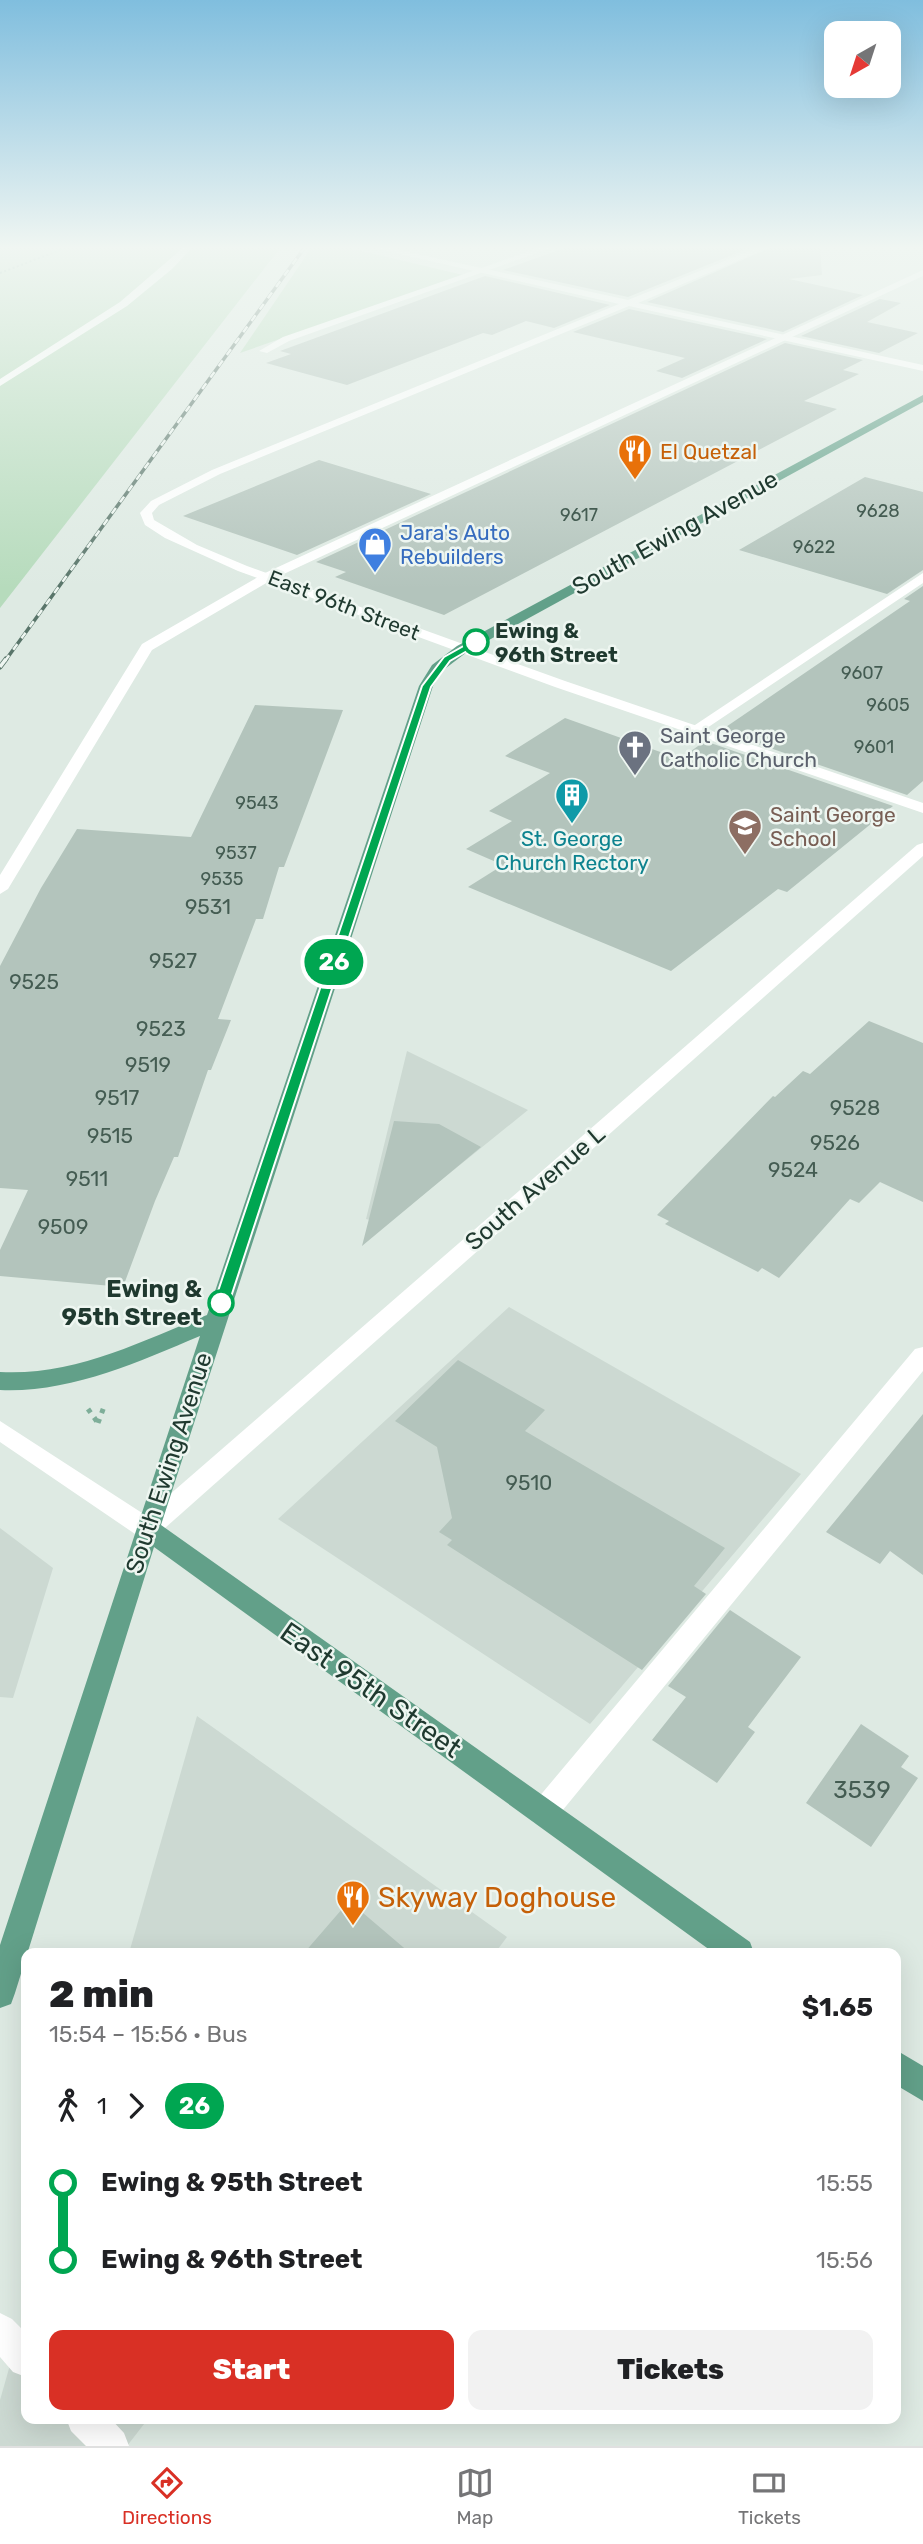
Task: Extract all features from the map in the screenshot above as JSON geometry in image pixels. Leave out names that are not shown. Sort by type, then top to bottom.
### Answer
[{"type":"main road","name":"South Ewing Avenue","points":[[0,1993],[147,1529],[426,686],[437,668],[462,649],[923,398]]},
{"type":"main road","points":[[0,1381],[21,1385],[49,1379],[121,1358],[216,1320]]},
{"type":"main road","name":"East 95th Street","points":[[147,1529],[732,1948]]},
{"type":"main road","points":[[901,2070],[923,2085]]},
{"type":"street","points":[[0,383],[33,361]]},
{"type":"street","name":"East 96th Street","points":[[484,361],[216,472],[155,503],[146,513],[149,522],[164,533],[462,649],[923,808]]},
{"type":"street","points":[[0,889],[146,647],[270,576],[730,361]]},
{"type":"street","points":[[892,361],[923,368]]},
{"type":"street","points":[[696,729],[923,577]]},
{"type":"street","name":"South Avenue L","points":[[147,1529],[923,848]]},
{"type":"street","points":[[543,1813],[923,1355]]},
{"type":"street","name":"East 95th Street","points":[[0,1430],[147,1529]]},
{"type":"street","points":[[0,2331],[21,2353]]},
{"type":"street","points":[[90,2424],[111,2446]]},
{"type":"shaded area","points":[[407,1051],[528,1110],[387,1224],[366,1219]]},
{"type":"shaded area","points":[[509,1307],[801,1474],[590,1724],[278,1519]]},
{"type":"shaded area","points":[[0,1528],[53,1568],[13,1698],[0,1697]]},
{"type":"shaded area","points":[[197,1716],[507,1937],[499,1948],[130,1948]]},
{"type":"shaded area","points":[[21,2326],[21,2424],[144,2424],[127,2446],[0,2446],[0,2400]]},
{"type":"green space","points":[[0,361],[192,361],[0,608]]},
{"type":"building","points":[[271,361],[409,361],[347,385],[266,363]]},
{"type":"building","points":[[678,361],[719,361],[682,378],[656,371]]},
{"type":"building","points":[[746,361],[861,361],[843,370],[859,374],[804,401],[837,409],[444,615],[335,577],[346,572],[316,562]]},
{"type":"building","points":[[319,460],[431,494],[297,555],[183,516]]},
{"type":"building","points":[[865,477],[923,492],[923,570],[887,594],[739,550]]},
{"type":"building","points":[[923,586],[923,781],[907,795],[720,731],[910,601],[904,599]]},
{"type":"building","points":[[255,705],[343,710],[284,867],[279,867],[263,919],[256,919],[218,1019],[231,1020],[211,1070],[208,1070],[178,1157],[174,1157],[155,1201],[123,1287],[0,1276],[0,1250],[28,1190],[0,1188],[0,966],[41,888],[77,829],[191,837]]},
{"type":"building","points":[[565,718],[680,759],[705,741],[893,806],[787,892],[778,889],[671,971],[468,887],[503,865],[466,849],[512,821],[489,811],[550,773],[505,756]]},
{"type":"building","points":[[869,1021],[923,1043],[923,1202],[880,1182],[859,1203],[850,1199],[779,1278],[762,1268],[758,1272],[665,1224],[669,1221],[657,1215],[773,1096],[803,1071],[810,1074]]},
{"type":"building","points":[[394,1121],[439,1124],[481,1147],[362,1246]]},
{"type":"building","points":[[458,1360],[545,1410],[525,1431],[725,1548],[694,1586],[706,1594],[642,1670],[447,1545],[452,1540],[439,1532],[452,1518],[437,1447],[395,1421]]},
{"type":"building","points":[[923,1414],[923,1575],[890,1551],[880,1564],[826,1532]]},
{"type":"building","points":[[730,1610],[801,1657],[748,1727],[755,1732],[717,1783],[652,1740],[686,1697],[668,1686]]},
{"type":"building","points":[[861,1724],[909,1756],[901,1767],[918,1778],[871,1847],[806,1803]]},
{"type":"building","name":"Skyway Doghouse","points":[[349,1901],[404,1948],[308,1948]]},
{"type":"railway","points":[[5,661],[222,361]]},
{"type":"railway","points":[[0,667],[6,659]]},
{"type":"bus line","name":"26","points":[[221,1303],[426,686],[437,668],[447,659],[476,642]]},
{"type":"place","name":"El Quetzal","points":[[635,481]]},
{"type":"place","name":"Jara's Auto Rebuilders","points":[[375,574]]},
{"type":"place","name":"Ewing & 96th Street","points":[[476,642]]},
{"type":"place","name":"Saint George Catholic Church","points":[[635,777]]},
{"type":"place","name":"St. George Church Rectory","points":[[572,825]]},
{"type":"place","name":"Saint George School","points":[[745,856]]},
{"type":"place","name":"Ewing & 95th Street","points":[[221,1303]]},
{"type":"place","name":"Skyway Doghouse","points":[[353,1927]]}]
